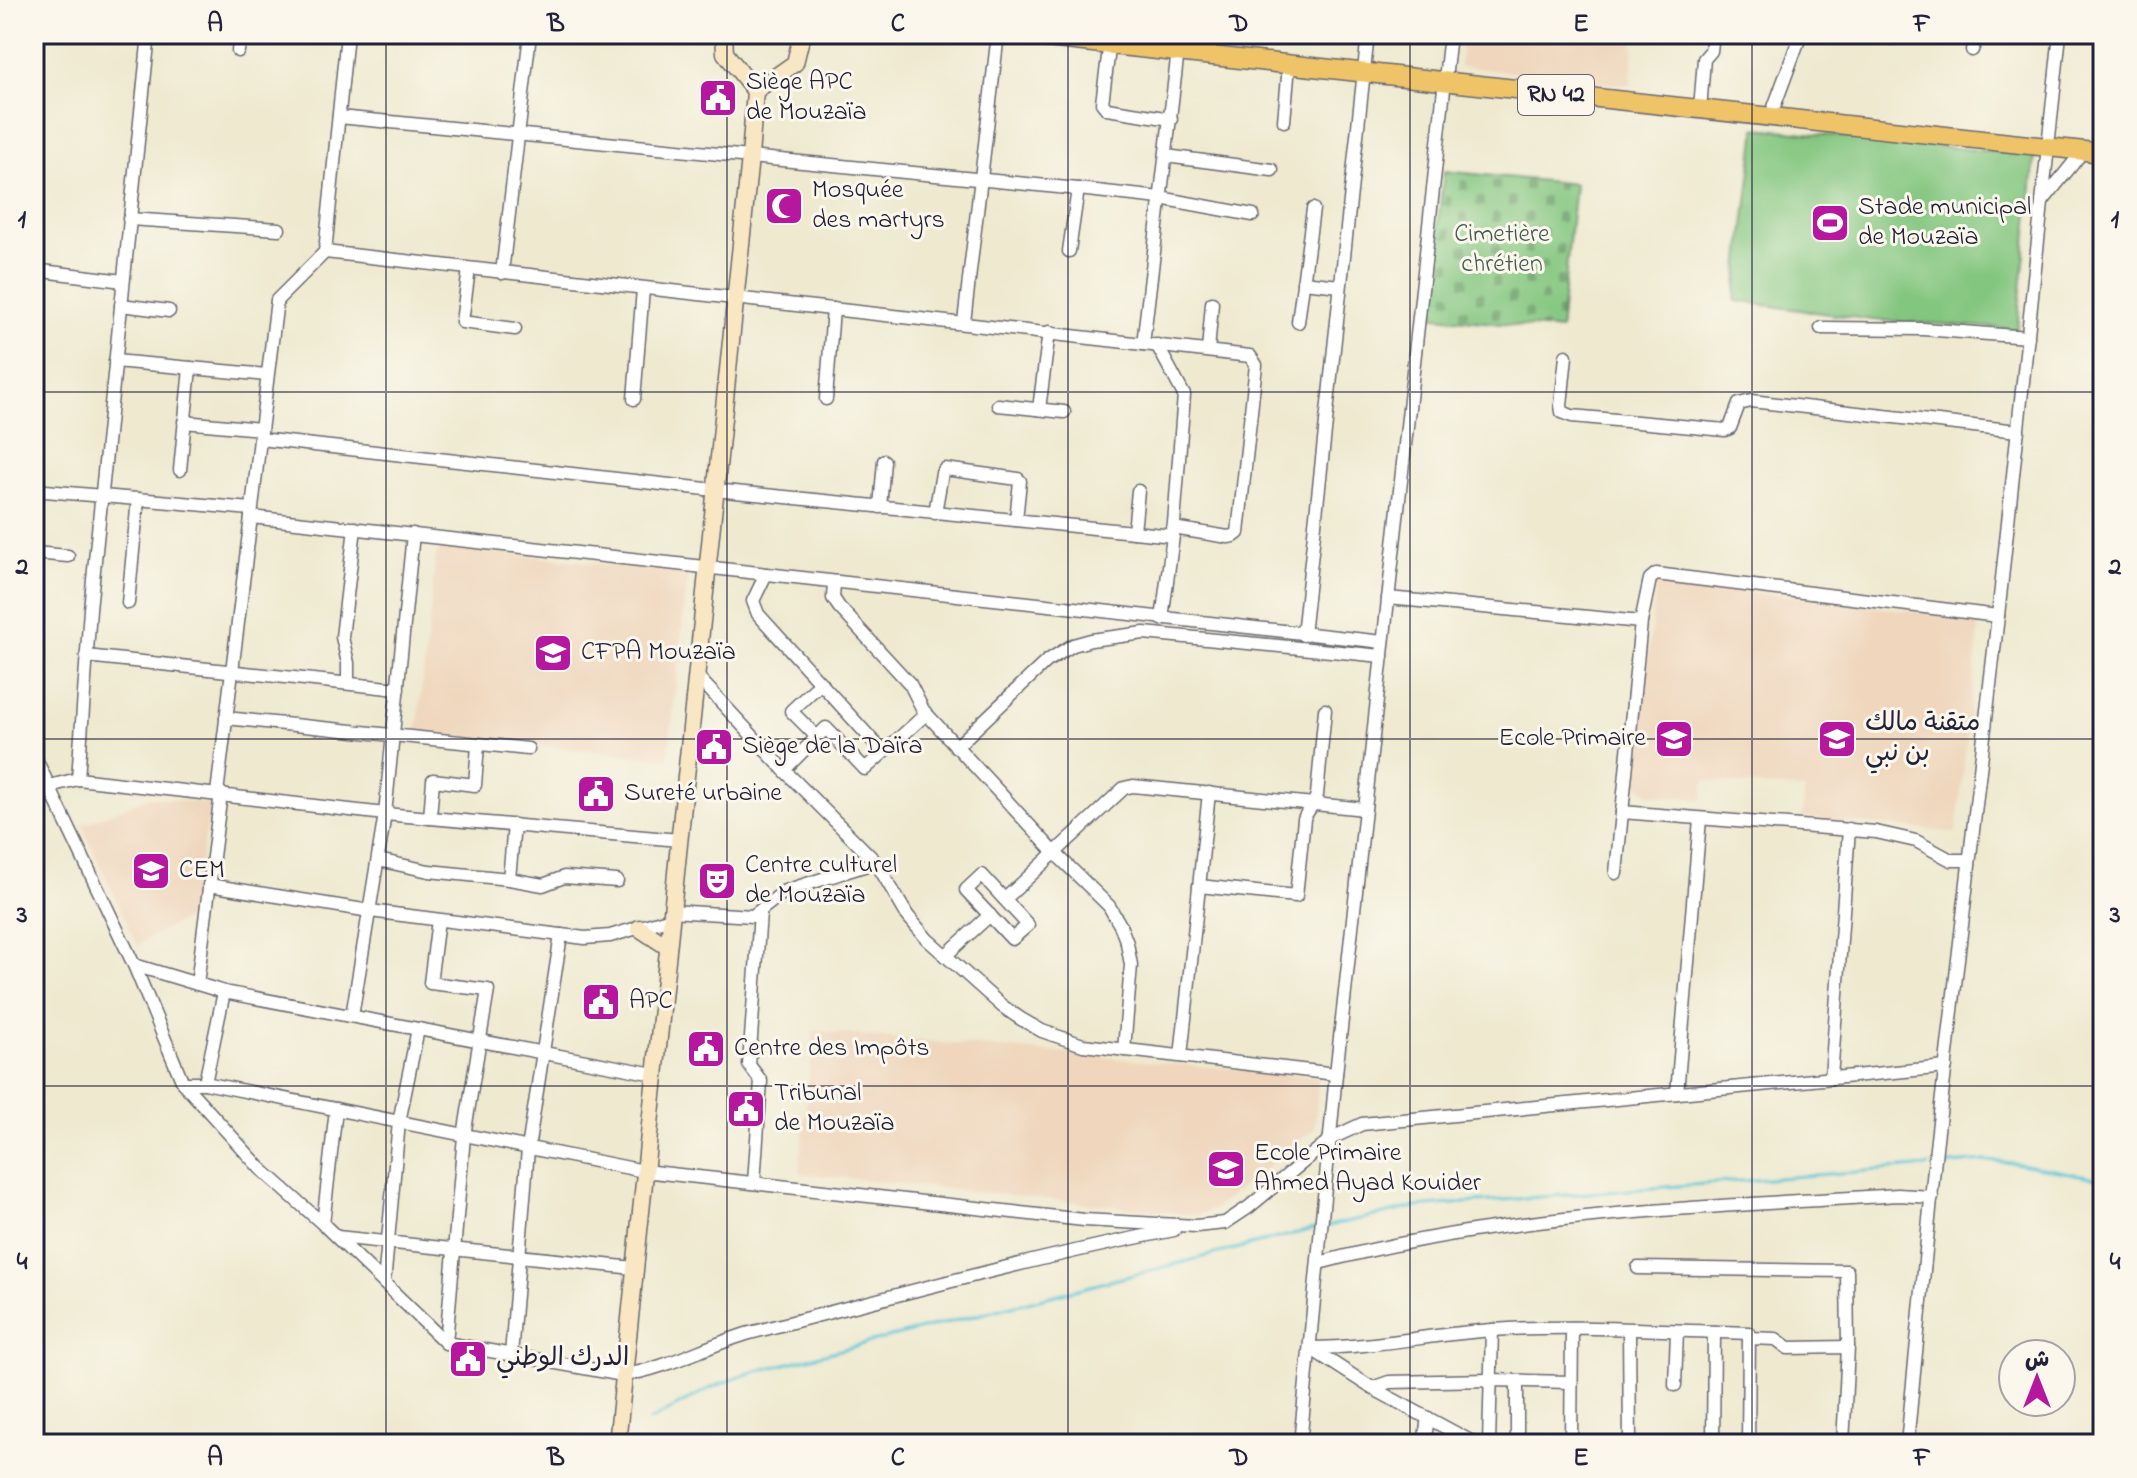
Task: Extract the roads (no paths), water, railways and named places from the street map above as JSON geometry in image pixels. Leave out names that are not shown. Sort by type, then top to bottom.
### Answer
[{"type":"main road","points":[[617,1444],[750,157],[755,91],[730,63],[725,53],[724,34]]},
{"type":"main road","points":[[755,91],[795,63],[802,34]]},
{"type":"main road","name":"RN 42","points":[[1010,34],[1180,43],[1289,65],[2103,153]]},
{"type":"main road","points":[[639,928],[668,947]]},
{"type":"street","points":[[34,42],[35,34]]},
{"type":"street","points":[[78,779],[86,656],[149,34]]},
{"type":"street","points":[[238,51],[240,34]]},
{"type":"street","points":[[197,984],[277,300],[325,252],[347,34]]},
{"type":"street","points":[[502,273],[530,34]]},
{"type":"street","points":[[964,322],[998,34]]},
{"type":"street","points":[[1303,635],[1368,34]]},
{"type":"street","points":[[1300,1444],[1336,1074],[1450,34]]},
{"type":"street","points":[[1700,110],[1704,59],[1711,51],[1713,34]]},
{"type":"street","points":[[1770,118],[1801,34]]},
{"type":"street","points":[[1863,34],[1892,38],[1894,34]]},
{"type":"street","points":[[1972,50],[1978,34]]},
{"type":"street","points":[[1907,1444],[1936,1148],[1998,616],[2060,34]]},
{"type":"street","points":[[1110,39],[1102,103],[1107,109],[1171,119]]},
{"type":"street","points":[[1162,619],[1173,532],[1184,395],[1150,344],[1160,198],[1180,43]]},
{"type":"street","points":[[1284,121],[1289,65]]},
{"type":"street","points":[[339,117],[1078,189],[1160,198],[1253,215]]},
{"type":"street","points":[[2042,202],[2083,151]]},
{"type":"street","points":[[1166,156],[1272,170]]},
{"type":"street","points":[[1069,251],[1078,189]]},
{"type":"street","points":[[1298,322],[1313,209]]},
{"type":"street","points":[[129,219],[279,229]]},
{"type":"street","points":[[184,422],[715,490],[1134,532],[1228,537],[1238,533],[1256,365],[1250,356],[325,252]]},
{"type":"street","points":[[469,269],[462,322],[515,329]]},
{"type":"street","points":[[34,270],[123,281]]},
{"type":"street","points":[[1303,282],[1340,286]]},
{"type":"street","points":[[634,399],[643,289]]},
{"type":"street","points":[[1208,351],[1212,303]]},
{"type":"street","points":[[121,305],[169,311]]},
{"type":"street","points":[[826,399],[833,309]]},
{"type":"street","points":[[1821,328],[1923,329],[2028,337]]},
{"type":"street","points":[[1039,409],[1049,332]]},
{"type":"street","points":[[1566,356],[1562,412],[1572,416],[1725,430],[1730,428],[1739,404],[1751,401],[2018,431]]},
{"type":"street","points":[[115,361],[267,375]]},
{"type":"street","points":[[180,470],[190,368]]},
{"type":"street","points":[[998,405],[1064,412]]},
{"type":"street","points":[[880,507],[884,461]]},
{"type":"street","points":[[935,513],[945,469],[1018,479],[1016,520]]},
{"type":"street","points":[[34,490],[138,499],[355,528],[1383,642]]},
{"type":"street","points":[[1134,532],[1138,491]]},
{"type":"street","points":[[128,603],[138,499]]},
{"type":"street","points":[[348,683],[348,663],[342,637],[355,528]]},
{"type":"street","points":[[352,1016],[385,814],[413,534]]},
{"type":"street","points":[[34,553],[68,556]]},
{"type":"street","points":[[766,574],[753,601],[754,607],[883,752]]},
{"type":"street","points":[[1616,873],[1641,622],[1650,579],[1656,574],[1998,616]]},
{"type":"street","points":[[834,582],[833,598],[839,607],[910,684],[926,714],[1055,853],[1109,906],[1127,943],[1131,965],[1124,1050]]},
{"type":"street","points":[[1388,598],[1641,622]]},
{"type":"street","points":[[956,747],[1059,651],[1091,640],[1156,633],[1382,656]]},
{"type":"street","points":[[86,656],[398,689]]},
{"type":"street","points":[[696,675],[784,770],[876,862],[907,915],[945,956],[1002,1006],[1042,1031],[1083,1045],[1336,1074]]},
{"type":"street","points":[[817,737],[791,711],[821,683]]},
{"type":"street","points":[[1199,886],[1296,896],[1304,819],[1317,795],[1325,710]]},
{"type":"street","points":[[784,770],[826,728],[865,769],[926,714]]},
{"type":"street","points":[[226,718],[528,749]]},
{"type":"street","points":[[430,818],[433,780],[475,785],[478,745]]},
{"type":"street","points":[[34,755],[134,965],[183,1083],[260,1168],[337,1237],[446,1343],[623,1375],[645,1372],[731,1338],[1066,1251],[1225,1223],[1249,1207],[1332,1138],[1362,1124],[1946,1067]]},
{"type":"street","points":[[49,786],[78,779],[385,814],[679,840]]},
{"type":"street","points":[[1005,899],[1124,788],[1141,785],[1365,809]]},
{"type":"street","points":[[1181,1056],[1209,793]]},
{"type":"street","points":[[1622,812],[1899,835],[1951,860],[1968,860]]},
{"type":"street","points":[[1677,1093],[1700,819]]},
{"type":"street","points":[[509,879],[514,825]]},
{"type":"street","points":[[1831,1078],[1849,829]]},
{"type":"street","points":[[378,860],[429,871],[543,885],[564,877],[617,881]]},
{"type":"street","points":[[209,885],[370,911],[561,935],[601,937],[639,928],[671,915],[746,917],[760,913],[785,891],[876,862]]},
{"type":"street","points":[[982,875],[1028,925],[1012,939],[990,915],[966,890],[982,875]]},
{"type":"street","points":[[754,1183],[761,1081],[749,1065],[760,913]]},
{"type":"street","points":[[945,956],[990,915]]},
{"type":"street","points":[[438,920],[430,983],[488,990],[464,1136],[446,1343]]},
{"type":"street","points":[[511,1355],[528,1149],[561,935]]},
{"type":"street","points":[[134,965],[224,992],[654,1074]]},
{"type":"street","points":[[205,1083],[224,992]]},
{"type":"street","points":[[384,1283],[399,1122],[418,1029]]},
{"type":"street","points":[[183,1083],[205,1083],[644,1171],[1084,1220],[1196,1226]]},
{"type":"street","points":[[323,1224],[336,1109]]},
{"type":"street","points":[[1319,1263],[1389,1244],[1564,1218],[1898,1195],[1932,1197]]},
{"type":"street","points":[[337,1237],[634,1268]]},
{"type":"street","points":[[1638,1268],[1847,1271],[1848,1347],[1843,1444]]},
{"type":"street","points":[[1310,1348],[1338,1348],[1492,1330],[1572,1328],[1749,1333],[1748,1444]]},
{"type":"street","points":[[1571,1444],[1572,1328]]},
{"type":"street","points":[[1489,1444],[1492,1330]]},
{"type":"street","points":[[1629,1330],[1630,1444]]},
{"type":"street","points":[[1675,1385],[1677,1331]]},
{"type":"street","points":[[1713,1444],[1714,1332]]},
{"type":"street","points":[[1749,1338],[1776,1339],[1788,1348],[1848,1347]]},
{"type":"street","points":[[1310,1348],[1372,1388],[1476,1444]]},
{"type":"street","points":[[1517,1381],[1517,1444]]},
{"type":"street","points":[[1372,1388],[1389,1382],[1571,1382]]},
{"type":"street","points":[[1424,1444],[1428,1418]]},
{"type":"waterway","points":[[1940,1165],[1985,1161],[2014,1163],[2103,1179]]},
{"type":"waterway","points":[[1324,1227],[1415,1207],[1929,1166]]},
{"type":"waterway","points":[[650,1421],[710,1388],[750,1373],[1317,1228]]},
{"type":"place","name":"Siège APC de Mouzaïa","points":[[718,98]]},
{"type":"place","name":"Mosquée des martyrs","points":[[784,206]]},
{"type":"place","name":"Stade municipal de Mouzaïa","points":[[1830,223]]},
{"type":"place","name":"CFPA Mouzaïa","points":[[553,653]]},
{"type":"place","name":"Ecole Primaire","points":[[1674,739]]},
{"type":"place","name":"متقنة مالك بن نبي","points":[[1837,739]]},
{"type":"place","name":"Siège de la Daïra","points":[[714,747]]},
{"type":"place","name":"Sureté urbaine","points":[[596,794]]},
{"type":"place","name":"CEM","points":[[151,871]]},
{"type":"place","name":"Centre culturel de Mouzaïa","points":[[717,881]]},
{"type":"place","name":"APC","points":[[601,1002]]},
{"type":"place","name":"Centre des Impôts","points":[[706,1049]]},
{"type":"place","name":"Tribunal de Mouzaïa","points":[[746,1109]]},
{"type":"place","name":"Ecole Primaire Ahmed Ayad Kouider","points":[[1226,1169]]},
{"type":"place","name":"الدرك الوطني","points":[[468,1359]]},
{"type":"park label","name":"Cimetière chrétien","points":[[1502,250]]}]
